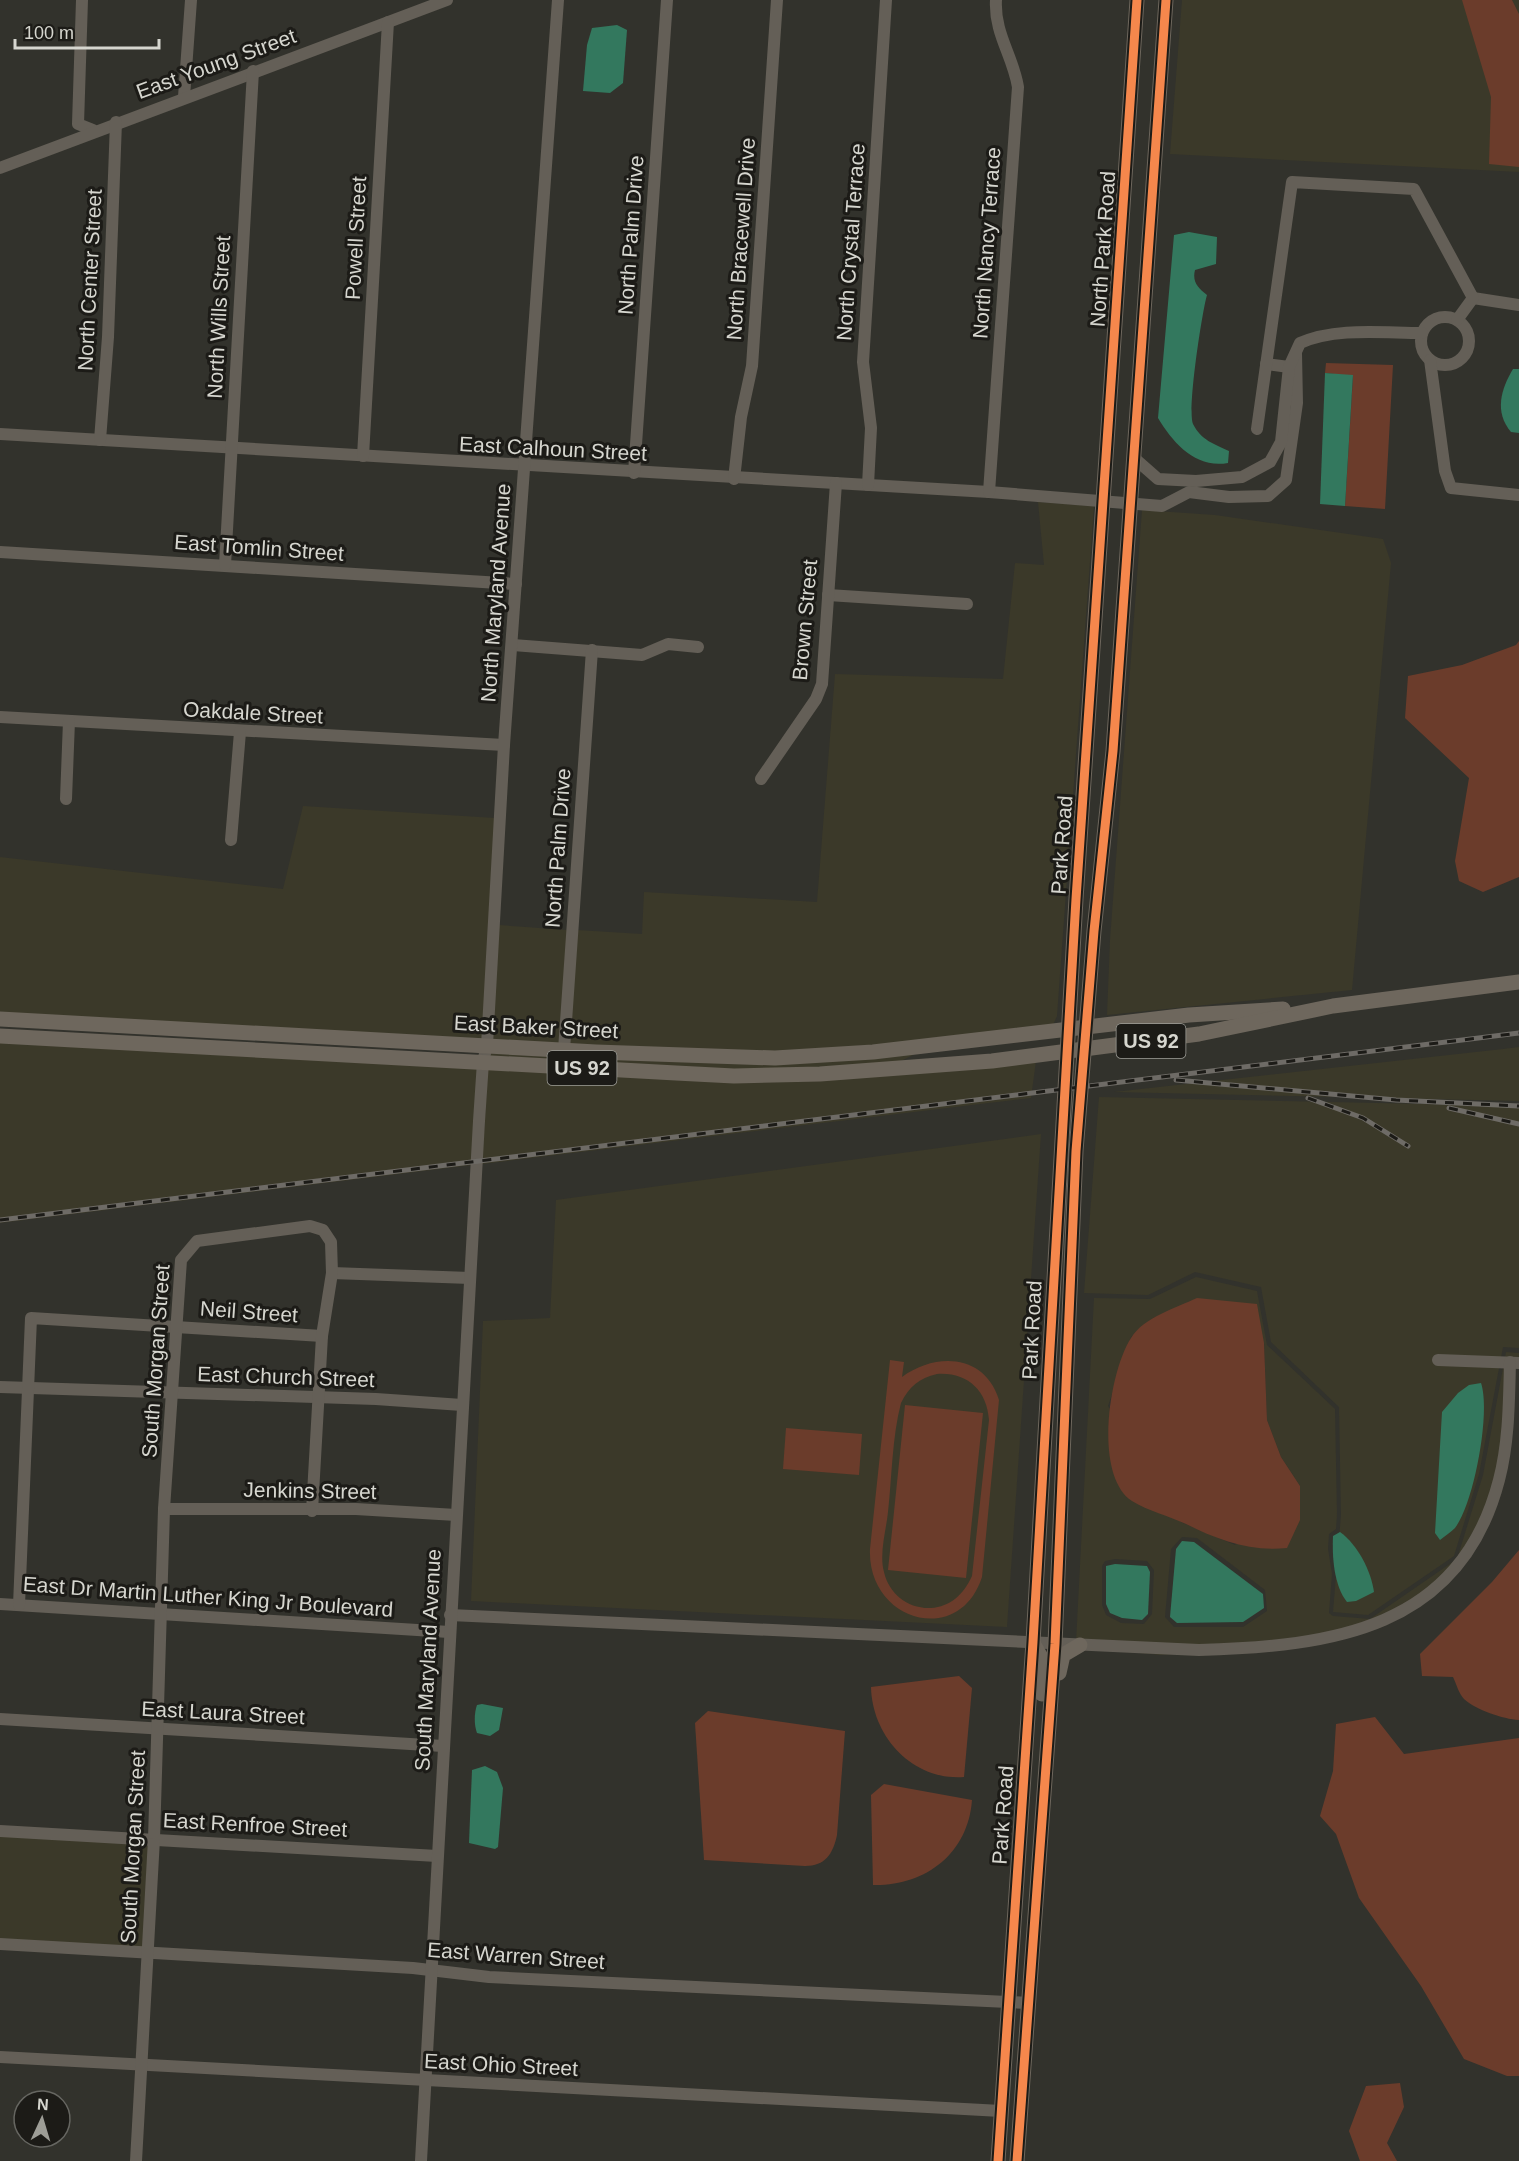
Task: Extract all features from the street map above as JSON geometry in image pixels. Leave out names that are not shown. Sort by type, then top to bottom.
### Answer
[{"type":"main road","name":"North Park Road","points":[[1104,501],[1137,0]]},
{"type":"main road","points":[[1129,503],[1166,0]]},
{"type":"main road","name":"Park Road","points":[[998,2161],[1033,1642],[1104,501]]},
{"type":"main road","name":"Park Road","points":[[1017,2154],[1055,1644],[1071,1261],[1084,1049],[1113,751],[1129,503]]},
{"type":"main road","name":"US 92","points":[[1333,1006],[1199,1034],[1084,1049],[1069,1039],[1086,1026],[1189,1015],[1333,1006],[1519,982]]},
{"type":"main road","name":"East Baker Street","points":[[0,1019],[734,1057],[819,1056],[1069,1039]]},
{"type":"main road","name":"East Baker Street","points":[[0,1036],[734,1076],[820,1074],[943,1066],[1069,1039]]},
{"type":"main road","points":[[1041,1490],[1047,1504],[1042,1617],[1055,1644]]},
{"type":"main road","points":[[1033,1642],[1041,1657],[1043,1672],[1040,1747],[1045,1786]]},
{"type":"main road","points":[[1045,1786],[1052,1753],[1063,1655],[1080,1645]]},
{"type":"main road","points":[[1009,2001],[1017,2012],[1018,2025],[1013,2122],[1017,2154]]},
{"type":"street","points":[[82,0],[78,124],[93,130]]},
{"type":"street","points":[[184,97],[190,0]]},
{"type":"street","name":"East Young Street","points":[[0,168],[93,130],[447,0]]},
{"type":"street","name":"North Maryland Avenue","points":[[483,1062],[487,1045],[504,745],[558,0]]},
{"type":"street","name":"North Palm Drive","points":[[634,473],[667,0]]},
{"type":"street","name":"North Bracewell Drive","points":[[734,479],[741,417],[752,366],[777,0]]},
{"type":"street","name":"North Crystal Terrace","points":[[868,485],[871,428],[863,362],[886,0]]},
{"type":"street","name":"North Nancy Terrace","points":[[989,492],[1018,87],[1015,67],[1000,39],[995,16],[996,0]]},
{"type":"street","name":"Powell Street","points":[[363,456],[388,22]]},
{"type":"street","name":"North Wills Street","points":[[225,566],[253,71]]},
{"type":"street","name":"North Center Street","points":[[100,440],[108,337],[116,122]]},
{"type":"street","points":[[1257,429],[1292,182],[1414,189],[1473,298]]},
{"type":"street","points":[[1473,298],[1519,305]]},
{"type":"street","points":[[1457,320],[1473,298]]},
{"type":"street","points":[[1437,318],[1457,320],[1469,335],[1469,343],[1463,358],[1441,366],[1430,360],[1422,351],[1422,333],[1430,322],[1437,318]]},
{"type":"street","points":[[1133,457],[1158,478],[1243,496],[1268,496],[1286,480],[1285,447],[1289,367],[1300,343],[1314,337],[1334,334],[1422,333]]},
{"type":"street","points":[[1189,486],[1240,477],[1270,462],[1285,447],[1297,403],[1296,353]]},
{"type":"street","points":[[1430,360],[1445,471],[1451,488],[1519,495]]},
{"type":"street","points":[[1266,364],[1289,367]]},
{"type":"street","name":"East Calhoun Street","points":[[0,434],[525,467],[989,492],[1162,506],[1189,486]]},
{"type":"street","points":[[1240,477],[1243,496]]},
{"type":"street","name":"Brown Street","points":[[761,779],[819,692],[836,483]]},
{"type":"street","name":"East Tomlin Street","points":[[0,552],[516,584]]},
{"type":"street","points":[[828,595],[967,604]]},
{"type":"street","points":[[513,645],[642,655],[668,644],[698,647]]},
{"type":"street","name":"North Palm Drive","points":[[564,1050],[592,650]]},
{"type":"street","name":"Oakdale Street","points":[[0,717],[504,745]]},
{"type":"street","points":[[66,799],[69,722]]},
{"type":"street","points":[[231,840],[240,732]]},
{"type":"street","points":[[40,1039],[42,1021]]},
{"type":"street","points":[[181,1046],[182,1029]]},
{"type":"street","points":[[345,1056],[346,1037]]},
{"type":"street","name":"South Maryland Avenue","points":[[421,2161],[436,1856],[483,1062]]},
{"type":"street","name":"South Morgan Street","points":[[136,2161],[154,1839],[159,1614],[164,1509],[181,1260],[188,1248],[197,1241],[310,1226],[323,1230],[331,1242],[332,1273]]},
{"type":"street","points":[[312,1511],[322,1336],[332,1273],[470,1278]]},
{"type":"street","name":"Neil Street","points":[[28,1388],[31,1318],[322,1336]]},
{"type":"street","points":[[450,1615],[1199,1650],[1255,1648],[1328,1638],[1376,1626],[1403,1612],[1432,1591],[1459,1563],[1482,1529],[1499,1479],[1515,1362],[1438,1360]]},
{"type":"street","name":"East Church Street","points":[[0,1387],[462,1404]]},
{"type":"street","points":[[19,1605],[28,1388]]},
{"type":"street","name":"Jenkins Street","points":[[164,1509],[312,1511],[357,1509],[456,1515]]},
{"type":"street","name":"East Dr Martin Luther King Jr Boulevard","points":[[0,1604],[449,1632]]},
{"type":"street","name":"East Laura Street","points":[[0,1719],[443,1746]]},
{"type":"street","name":"East Renfroe Street","points":[[0,1831],[436,1856]]},
{"type":"street","name":"East Warren Street","points":[[0,1944],[431,1970],[489,1977],[1029,2003]]},
{"type":"street","name":"East Ohio Street","points":[[0,2057],[1001,2112]]},
{"type":"shaded area","points":[[1182,0],[1519,0],[1519,172],[1170,154]]},
{"type":"shaded area","points":[[1462,0],[1512,0],[1519,14],[1519,167],[1489,164],[1491,97]]},
{"type":"shaded area","points":[[617,25],[627,30],[623,83],[610,93],[583,91],[587,45],[592,28]]},
{"type":"shaded area","points":[[1189,232],[1217,237],[1216,264],[1195,270],[1194,274],[1196,284],[1207,295],[1193,382],[1193,424],[1204,438],[1229,451],[1228,463],[1216,464],[1196,458],[1178,445],[1158,418],[1174,235]]},
{"type":"shaded area","points":[[1326,363],[1393,365],[1385,509],[1345,506],[1353,376],[1325,373]]},
{"type":"shaded area","points":[[1513,369],[1519,369],[1519,433],[1511,432],[1502,417],[1501,409],[1505,384]]},
{"type":"shaded area","points":[[1325,373],[1353,375],[1345,506],[1320,504]]},
{"type":"shaded area","points":[[1038,502],[1094,506],[1057,1016],[1053,1025],[925,1041],[775,1052],[569,1044],[577,930],[642,934],[644,892],[817,902],[835,674],[1003,679],[1015,563],[1044,565]]},
{"type":"shaded area","points":[[1142,510],[1215,515],[1383,539],[1391,563],[1352,990],[1107,1015],[1110,940]]},
{"type":"shaded area","points":[[1519,641],[1519,877],[1483,892],[1459,881],[1455,861],[1469,778],[1405,718],[1408,676],[1462,665],[1516,645]]},
{"type":"shaded area","points":[[303,806],[495,818],[482,1039],[0,1013],[0,857],[283,889]]},
{"type":"shaded area","points":[[499,925],[567,930],[559,1044],[492,1040]]},
{"type":"shaded area","points":[[0,1042],[478,1068],[472,1165],[0,1223]]},
{"type":"shaded area","points":[[1519,1047],[1519,1101],[1114,1092],[1503,1049]]},
{"type":"shaded area","points":[[491,1051],[917,1053],[901,1061],[873,1065],[734,1070],[490,1057]]},
{"type":"shaded area","points":[[1036,1061],[1031,1098],[482,1164],[488,1068],[614,1075]]},
{"type":"shaded area","points":[[1099,1097],[1519,1106],[1519,1348],[1503,1347],[1479,1474],[1454,1556],[1368,1615],[1333,1612],[1341,1515],[1339,1407],[1271,1342],[1261,1287],[1195,1272],[1148,1295],[1084,1293]]},
{"type":"shaded area","points":[[1041,1134],[1007,1627],[471,1601],[483,1321],[550,1318],[556,1200]]},
{"type":"shaded area","points":[[1196,1277],[1257,1291],[1267,1345],[1335,1409],[1337,1515],[1336,1529],[1329,1534],[1328,1549],[1332,1574],[1329,1613],[1333,1616],[1370,1619],[1457,1559],[1483,1475],[1506,1352],[1519,1353],[1519,1361],[1509,1360],[1498,1479],[1480,1531],[1444,1581],[1398,1618],[1304,1644],[1161,1655],[1087,1648],[1082,1638],[1076,1642],[1094,1298],[1150,1299]],"holes":[[[1173,1310],[1264,1343],[1267,1420],[1281,1457],[1300,1486],[1235,1545],[1181,1522],[1108,1406],[1131,1337],[1153,1318]],[[1182,1537],[1197,1538],[1265,1590],[1267,1611],[1243,1627],[1174,1627],[1165,1617],[1171,1549]],[[1115,1559],[1147,1561],[1154,1570],[1152,1614],[1144,1624],[1121,1623],[1106,1615],[1102,1605],[1102,1566],[1105,1561]]]},
{"type":"shaded area","points":[[1197,1298],[1257,1304],[1264,1343],[1267,1420],[1281,1457],[1300,1486],[1300,1520],[1287,1548],[1261,1548],[1235,1544],[1145,1508],[1132,1501],[1120,1488],[1112,1469],[1109,1447],[1111,1398],[1123,1354],[1131,1338],[1144,1324]]},
{"type":"shaded area","points":[[890,1360],[904,1362],[902,1377],[915,1369],[944,1361],[971,1366],[983,1373],[999,1400],[982,1577],[970,1599],[954,1613],[936,1618],[916,1617],[898,1608],[883,1594],[873,1574],[870,1549]],"holes":[[[937,1374],[948,1374],[966,1380],[980,1392],[989,1420],[972,1576],[961,1594],[950,1602],[938,1607],[923,1608],[907,1603],[895,1593],[890,1587],[883,1565],[894,1443],[901,1403],[907,1392],[925,1378]]]},
{"type":"shaded area","points":[[1481,1383],[1484,1414],[1474,1479],[1462,1516],[1455,1528],[1440,1540],[1435,1533],[1442,1412],[1458,1393],[1469,1385]]},
{"type":"shaded area","points":[[905,1405],[983,1413],[966,1578],[888,1570]]},
{"type":"shaded area","points":[[786,1428],[862,1434],[859,1475],[783,1469]]},
{"type":"shaded area","points":[[1340,1532],[1358,1551],[1367,1567],[1374,1592],[1356,1601],[1347,1602],[1337,1580],[1333,1536]]},
{"type":"shaded area","points":[[1182,1541],[1194,1542],[1263,1594],[1264,1608],[1243,1622],[1177,1623],[1170,1617],[1176,1549]]},
{"type":"shaded area","points":[[1519,1550],[1519,1720],[1505,1718],[1475,1707],[1464,1699],[1453,1677],[1422,1676],[1420,1654],[1492,1582]]},
{"type":"shaded area","points":[[1115,1564],[1147,1566],[1150,1572],[1148,1614],[1142,1620],[1122,1618],[1110,1613],[1106,1604],[1106,1566]]},
{"type":"shaded area","points":[[959,1676],[972,1688],[964,1777],[928,1772],[898,1752],[887,1738],[879,1722],[873,1705],[871,1687]]},
{"type":"shaded area","points":[[477,1705],[503,1708],[499,1730],[490,1736],[477,1733],[476,1730],[476,1708]]},
{"type":"shaded area","points":[[708,1711],[845,1731],[837,1835],[827,1858],[818,1864],[805,1866],[704,1860],[695,1723]]},
{"type":"shaded area","points":[[1375,1717],[1404,1754],[1519,1738],[1519,2076],[1507,2076],[1464,2059],[1421,1986],[1359,1898],[1336,1834],[1320,1816],[1333,1771],[1336,1724]]},
{"type":"shaded area","points":[[485,1766],[497,1772],[503,1788],[498,1847],[495,1849],[469,1843],[472,1770]]},
{"type":"shaded area","points":[[884,1784],[972,1800],[969,1819],[962,1836],[953,1851],[940,1863],[910,1880],[873,1885],[871,1795]]},
{"type":"shaded area","points":[[0,1831],[154,1839],[148,1952],[0,1944]]},
{"type":"shaded area","points":[[1400,2083],[1404,2107],[1387,2143],[1397,2161],[1360,2161],[1349,2131],[1366,2086]]},
{"type":"railway","points":[[0,1220],[1519,1033]]},
{"type":"railway","points":[[1176,1080],[1396,1100],[1519,1106]]},
{"type":"railway","points":[[1308,1098],[1363,1118],[1408,1146]]},
{"type":"railway","points":[[1449,1108],[1519,1124]]},
{"type":"cycle path","points":[[998,2161],[1033,1642],[1076,899],[1137,0]]},
{"type":"cycle path","points":[[1017,2161],[1055,1644],[1076,1151],[1094,931],[1113,751],[1166,0]]}]
